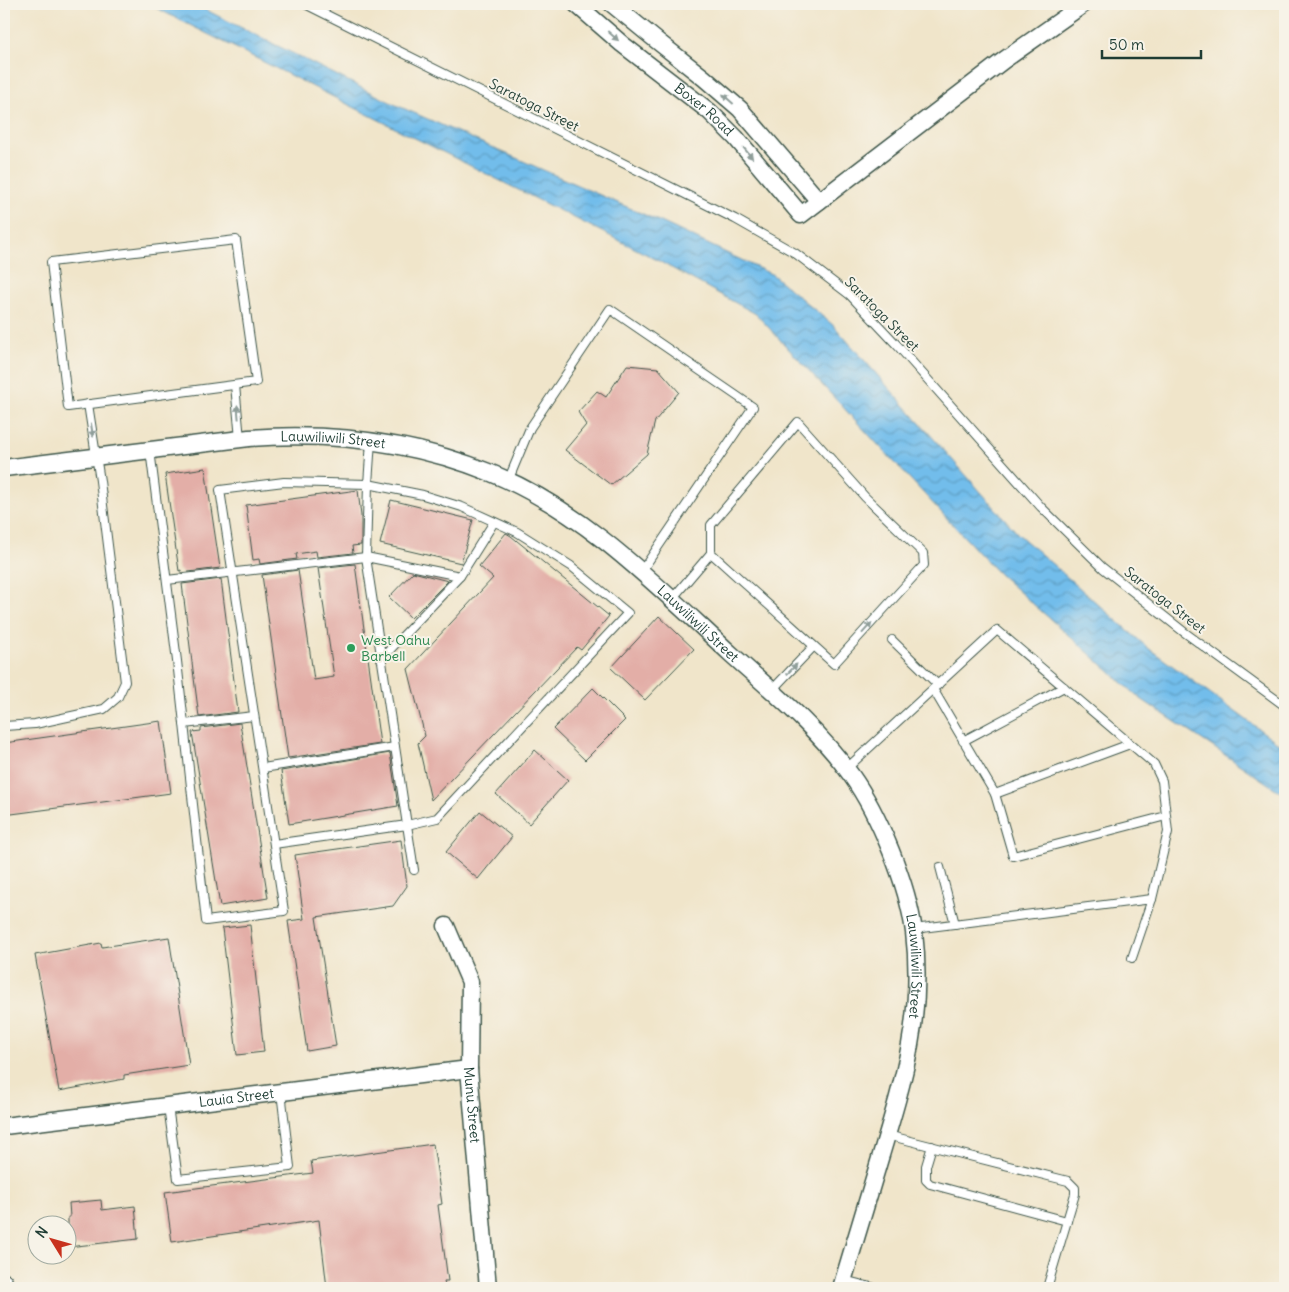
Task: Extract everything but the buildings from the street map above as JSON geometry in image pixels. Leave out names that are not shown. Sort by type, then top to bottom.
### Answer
[{"type":"street","name":"Boxer Road","points":[[576,4],[622,44],[710,112],[736,138],[801,215],[1004,60],[1084,4]]},
{"type":"street","name":"Boxer Road","points":[[612,4],[740,109],[819,201]]},
{"type":"street","name":"Lauwiliwili Street","points":[[4,468],[240,439],[288,435],[337,437],[371,441],[416,449],[458,460],[535,494],[624,555],[771,691],[822,741],[852,776],[890,848],[902,882],[914,929],[917,983],[914,1026],[904,1079],[843,1284]]},
{"type":"street","name":"Munu Street","points":[[446,926],[470,982],[469,1069],[488,1288]]},
{"type":"street","name":"Lauia Street","points":[[4,1126],[469,1069]]},
{"type":"street","points":[[4,1282],[5,1288]]},
{"type":"lane","name":"Saratoga Street","points":[[304,4],[717,210],[795,252],[850,295],[1041,507],[1103,568],[1184,632],[1285,706]]},
{"type":"lane","points":[[236,240],[256,382],[235,385],[68,407],[51,262],[236,240]]},
{"type":"lane","points":[[508,481],[530,428],[610,309],[752,407],[641,572]]},
{"type":"lane","points":[[235,385],[240,439]]},
{"type":"lane","points":[[4,726],[35,724],[104,709],[118,696],[125,682],[88,404]]},
{"type":"lane","points":[[672,599],[711,553],[711,525],[798,422],[865,497],[922,553],[924,565],[834,664],[711,553]]},
{"type":"lane","points":[[371,441],[366,557],[380,660],[414,870]]},
{"type":"lane","points":[[150,450],[206,921],[284,911],[220,490],[284,482],[368,484],[423,495],[462,507],[517,532],[571,566],[628,612],[437,818],[407,825],[274,844]]},
{"type":"lane","points":[[380,660],[460,576],[494,522]]},
{"type":"lane","points":[[166,580],[366,557],[460,576]]},
{"type":"lane","points":[[846,769],[996,630],[1154,764],[1162,781],[1168,832],[1152,899],[1132,958]]},
{"type":"lane","points":[[892,640],[935,687],[995,794],[1013,856],[1166,816]]},
{"type":"lane","points":[[771,691],[813,647]]},
{"type":"lane","points":[[964,741],[1064,687]]},
{"type":"lane","points":[[184,724],[254,716]]},
{"type":"lane","points":[[995,794],[1130,744]]},
{"type":"lane","points":[[263,768],[394,747]]},
{"type":"lane","points":[[940,867],[955,924]]},
{"type":"lane","points":[[914,929],[1152,899]]},
{"type":"lane","points":[[168,1106],[178,1179],[290,1167],[281,1092]]},
{"type":"lane","points":[[887,1135],[1068,1180],[1075,1188],[1047,1288]]},
{"type":"lane","points":[[932,1146],[926,1174],[926,1180],[930,1184],[1067,1221]]},
{"type":"lane","points":[[843,1284],[875,1288]]},
{"type":"water","points":[[148,4],[194,4],[396,105],[661,222],[773,275],[834,326],[1018,534],[1148,648],[1285,748],[1285,795],[1141,699],[998,573],[756,314],[646,254]]},
{"type":"place","name":"West Oahu Barbell","points":[[351,648]]}]
